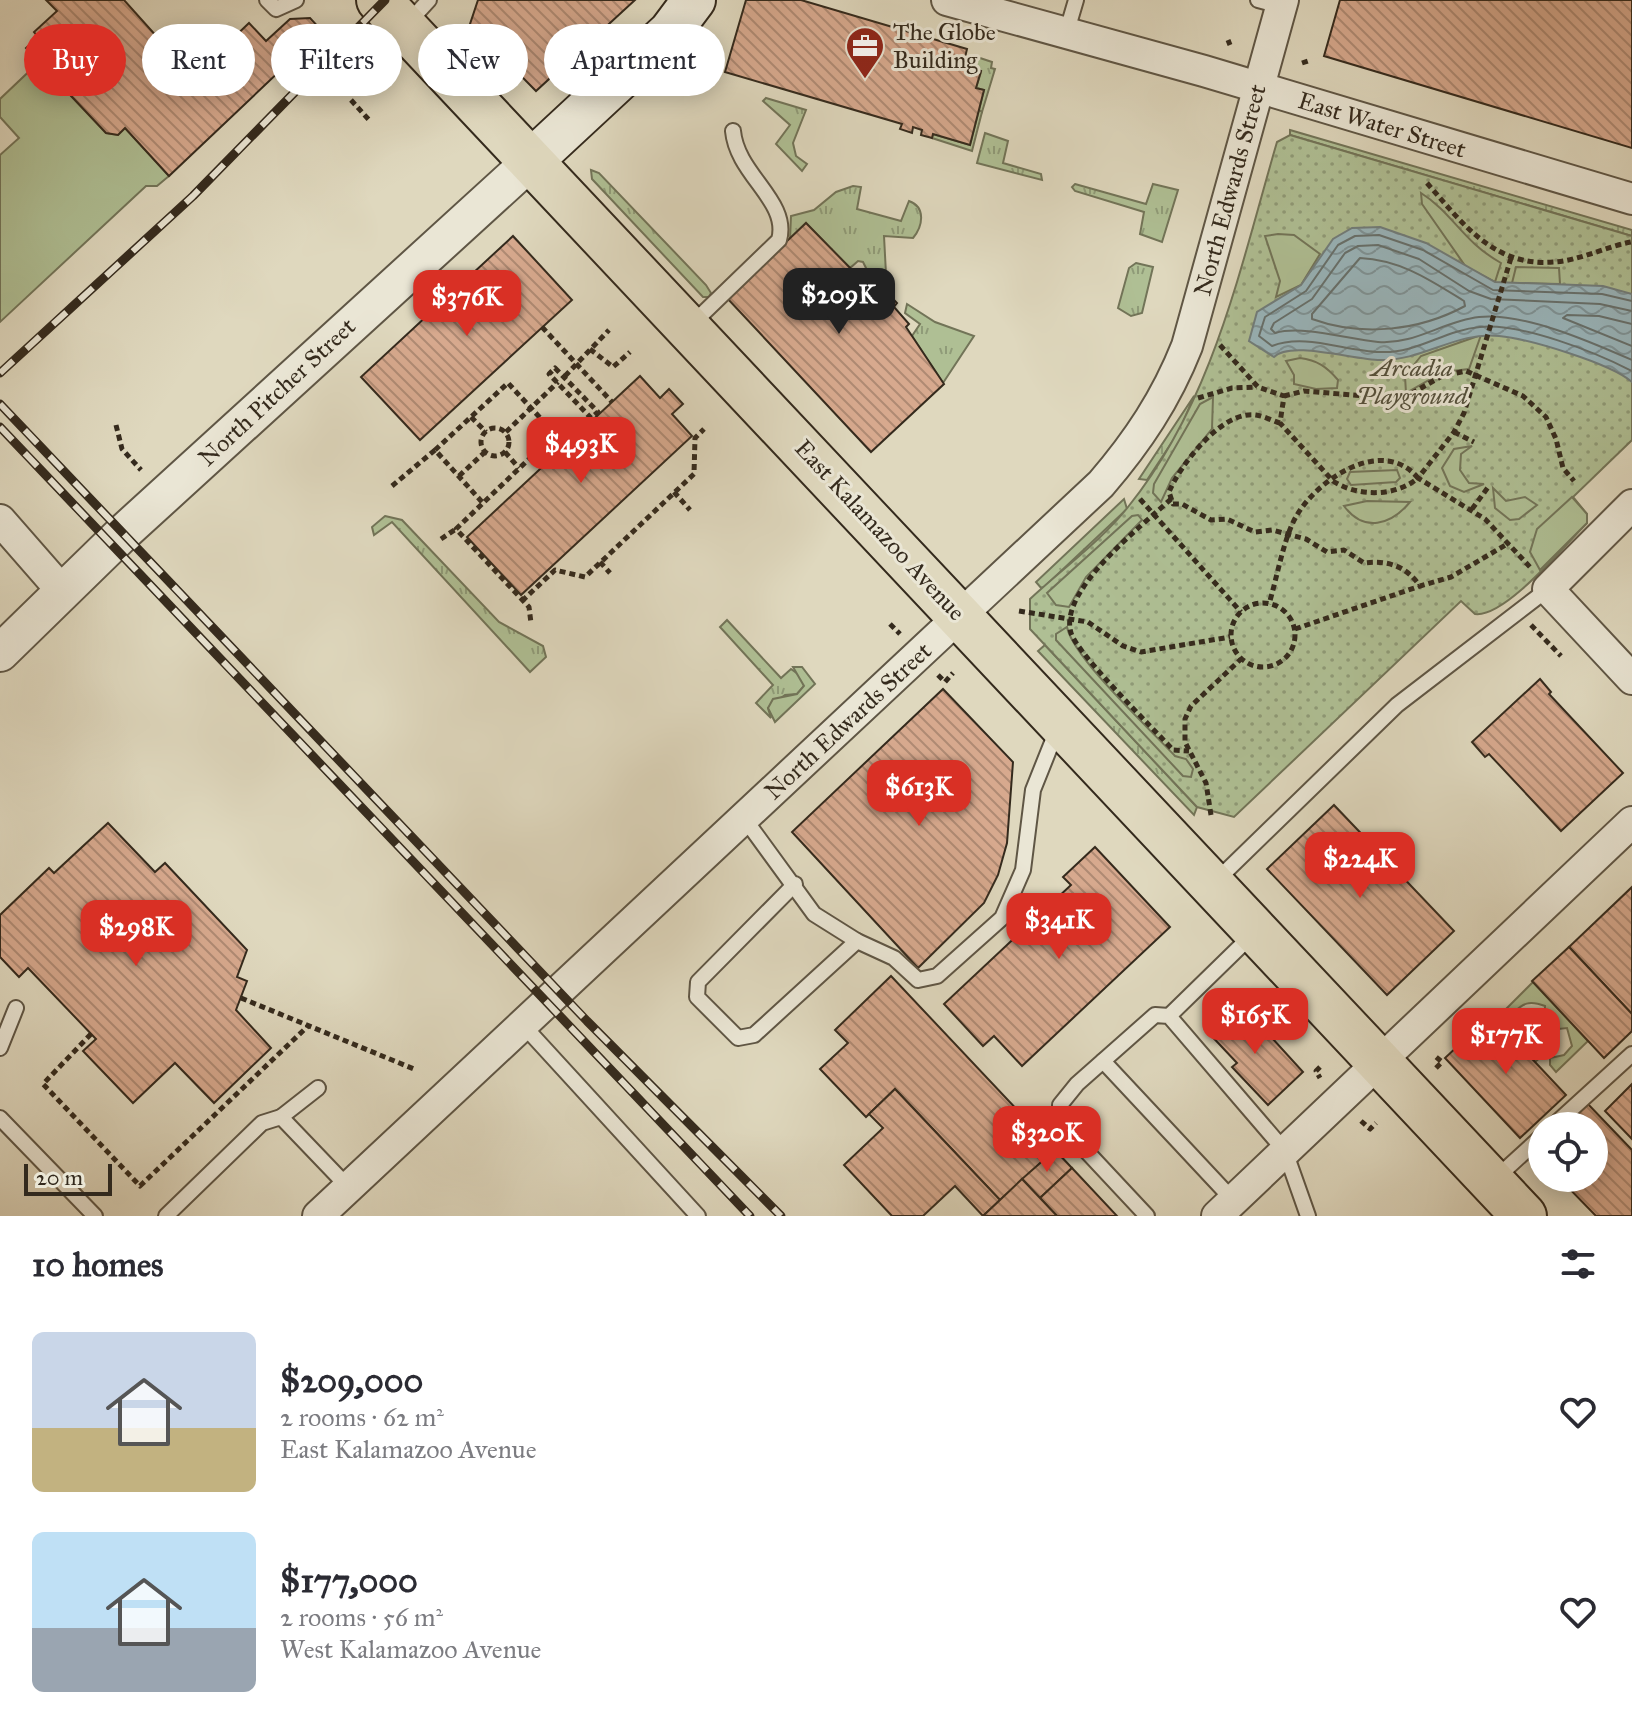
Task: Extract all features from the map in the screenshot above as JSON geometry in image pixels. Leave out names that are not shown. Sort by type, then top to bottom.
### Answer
[{"type":"main road","name":"North Pitcher Street","points":[[530,162],[670,32],[694,0]]},
{"type":"main road","name":"East Kalamazoo Avenue","points":[[404,9],[530,162],[961,615],[1504,1200]]},
{"type":"street","name":"East Water Street","points":[[947,0],[1009,8],[1066,34],[1632,199]]},
{"type":"street","name":"North Edwards Street","points":[[318,1216],[1101,484],[1151,421],[1187,346],[1257,88],[1274,2]]},
{"type":"street","name":"North Pitcher Street","points":[[0,653],[319,352],[530,162]]},
{"type":"street","points":[[1632,505],[1548,589],[1632,679]]},
{"type":"street","points":[[0,520],[63,592]]},
{"type":"street","points":[[1235,1206],[1285,1151],[1632,822]]},
{"type":"lane","points":[[267,0],[276,9],[296,0]]},
{"type":"lane","points":[[1066,34],[1076,0]]},
{"type":"lane","points":[[688,328],[779,240],[782,227],[777,209],[735,150],[733,131]]},
{"type":"lane","points":[[1211,885],[1397,705],[1548,589]]},
{"type":"lane","points":[[744,818],[814,914],[857,941],[894,958],[918,980],[937,976],[1002,918],[1023,870],[1033,790],[1060,722]]},
{"type":"lane","points":[[795,884],[698,982],[697,997],[738,1038],[754,1035],[857,941]]},
{"type":"lane","points":[[1169,1016],[1256,932]]},
{"type":"lane","points":[[0,1048],[16,1008]]},
{"type":"lane","points":[[1147,1216],[1061,1124],[1060,1105],[1077,1084],[1155,1015],[1169,1016],[1285,1151],[1308,1216]]},
{"type":"lane","points":[[523,1025],[698,1216]]},
{"type":"lane","points":[[1568,1112],[1632,1054]]},
{"type":"lane","points":[[1103,1061],[1235,1206]]},
{"type":"lane","points":[[166,1216],[262,1123],[281,1117],[318,1088]]},
{"type":"lane","points":[[281,1117],[349,1188]]},
{"type":"lane","points":[[0,1118],[95,1216]]},
{"type":"lane","points":[[1504,1200],[1528,1160]]},
{"type":"path","points":[[351,100],[370,121]]},
{"type":"path","points":[[1427,183],[1468,230],[1488,247],[1511,258],[1555,263],[1631,242]]},
{"type":"path","points":[[1420,586],[1397,565],[1364,563],[1344,550],[1327,552],[1306,539],[1272,530],[1255,532],[1227,519],[1211,520],[1182,504],[1173,504],[1169,492],[1175,476],[1217,430],[1239,417],[1255,415],[1280,423],[1333,481],[1358,493],[1408,487],[1454,432],[1478,375],[1511,258]]},
{"type":"path","points":[[542,327],[612,402]]},
{"type":"path","points":[[565,376],[609,330]]},
{"type":"path","points":[[1220,345],[1258,387]]},
{"type":"path","points":[[590,349],[613,367],[630,352]]},
{"type":"path","points":[[555,368],[565,376],[598,412],[591,418],[549,374],[555,368]]},
{"type":"path","points":[[1198,398],[1232,388],[1258,387],[1284,396],[1304,391],[1402,399],[1442,376],[1466,371],[1523,396],[1546,417],[1556,439],[1563,468],[1574,481]]},
{"type":"path","points":[[506,432],[558,382]]},
{"type":"path","points":[[392,486],[508,383],[555,434],[456,529],[441,539]]},
{"type":"path","points":[[1280,423],[1284,396]]},
{"type":"path","points":[[471,417],[486,432]]},
{"type":"path","points":[[116,425],[122,449],[141,470]]},
{"type":"path","points":[[497,428],[506,432],[510,445],[505,452],[497,456],[485,452],[481,443],[486,432],[497,428]]},
{"type":"path","points":[[522,601],[555,570],[585,577],[694,474],[695,438],[704,429]]},
{"type":"path","points":[[1454,432],[1474,442]]},
{"type":"path","points":[[435,450],[482,502]]},
{"type":"path","points":[[459,476],[485,452]]},
{"type":"path","points":[[505,452],[519,468]]},
{"type":"path","points":[[1269,604],[1296,516],[1317,491],[1333,481],[1346,467],[1393,461],[1409,467],[1418,478],[1472,509],[1509,543],[1451,577],[1295,629]]},
{"type":"path","points":[[1472,509],[1489,486]]},
{"type":"path","points":[[674,492],[690,510]]},
{"type":"path","points":[[1140,499],[1241,612]]},
{"type":"path","points":[[1171,499],[1091,577],[1070,617],[1072,635],[1079,649],[1173,750],[1189,751]]},
{"type":"path","points":[[456,529],[529,607],[531,623]]},
{"type":"path","points":[[600,562],[610,573]]},
{"type":"path","points":[[1254,604],[1269,604],[1284,611],[1295,629],[1292,649],[1277,664],[1257,667],[1241,659],[1230,637],[1231,626],[1241,612],[1254,604]]},
{"type":"path","points":[[1019,611],[1088,622],[1123,646],[1141,652],[1230,637]]},
{"type":"path","points":[[1519,613],[1561,656]]},
{"type":"path","points":[[890,624],[901,635]]},
{"type":"path","points":[[1211,815],[1206,783],[1185,742],[1185,719],[1191,706],[1241,659]]},
{"type":"path","points":[[945,682],[953,673]]},
{"type":"path","points":[[241,998],[414,1069]]},
{"type":"path","points":[[91,1034],[43,1084],[140,1186],[308,1026]]},
{"type":"path","points":[[1436,1057],[1442,1062],[1436,1068]]},
{"type":"path","points":[[1320,1067],[1316,1071],[1320,1078]]},
{"type":"path","points":[[1361,1121],[1370,1129],[1376,1123]]},
{"type":"green space","points":[[977,57],[992,62],[991,68],[995,69],[982,112],[979,110],[984,90],[976,88],[981,72],[975,69]]},
{"type":"green space","points":[[24,76],[24,96],[71,96],[106,133],[118,135],[125,128],[169,176],[157,186],[146,186],[0,322],[0,155],[19,138],[0,117],[0,99]]},
{"type":"green space","points":[[766,98],[806,110],[793,143],[796,156],[807,164],[802,171],[776,144],[790,125],[763,101]]},
{"type":"green space","points":[[979,110],[982,112],[972,151],[932,138],[933,134],[970,145]]},
{"type":"green space","points":[[1290,130],[1632,230],[1632,236],[1290,135]]},
{"type":"green space","points":[[985,133],[1008,141],[1003,163],[1041,174],[1042,180],[977,163]]},
{"type":"green space","name":"Arcadia Playground","points":[[1290,135],[1632,236],[1632,440],[1573,497],[1587,514],[1587,523],[1534,578],[1502,605],[1488,612],[1475,614],[1461,601],[1234,817],[1197,807],[1030,629],[1030,599],[1094,543],[1128,507],[1182,423],[1203,379],[1236,285],[1277,142]]},
{"type":"green space","points":[[591,170],[599,173],[706,285],[711,293],[709,297],[703,297],[592,179]]},
{"type":"green space","points":[[1075,184],[1146,204],[1153,184],[1178,190],[1162,242],[1140,234],[1144,212],[1075,191],[1072,187]]},
{"type":"green space","points":[[853,186],[861,187],[857,209],[901,221],[909,201],[920,212],[921,223],[913,238],[884,236],[886,274],[883,271],[869,274],[863,262],[858,261],[850,268],[806,223],[790,239],[791,216],[814,210],[836,192]]},
{"type":"green space","points":[[1421,193],[1442,209],[1477,246],[1501,263],[1495,282],[1466,267],[1422,204]]},
{"type":"green space","points":[[1294,235],[1320,254],[1301,285],[1276,297],[1280,281],[1265,236]]},
{"type":"green space","points":[[1136,263],[1153,267],[1142,313],[1131,316],[1118,308],[1129,268]]},
{"type":"green space","points":[[1516,267],[1559,268],[1560,284],[1512,283]]},
{"type":"green space","points":[[907,304],[935,322],[974,336],[943,383],[912,336],[920,324],[905,313]]},
{"type":"green space","points":[[1481,335],[1469,369],[1443,372],[1406,393],[1405,376],[1421,356]]},
{"type":"green space","points":[[1300,358],[1312,360],[1326,368],[1338,380],[1337,388],[1316,389],[1294,384],[1294,375],[1286,361]]},
{"type":"green space","points":[[1194,396],[1180,430],[1147,480],[1139,479]]},
{"type":"green space","points":[[1213,397],[1212,429],[1172,478],[1161,502],[1153,493],[1154,484],[1200,404]]},
{"type":"green space","points":[[1472,446],[1461,454],[1460,470],[1469,483],[1484,484],[1464,492],[1450,486],[1442,468],[1454,449]]},
{"type":"green space","points":[[1397,470],[1400,478],[1396,482],[1351,485],[1347,479],[1350,472]]},
{"type":"green space","points":[[1493,488],[1506,501],[1525,497],[1537,505],[1519,519],[1510,520],[1495,508]]},
{"type":"green space","points":[[1572,497],[1587,514],[1587,523],[1540,570],[1530,552],[1537,529]]},
{"type":"green space","points":[[1124,499],[1127,509],[1042,589],[1036,582]]},
{"type":"green space","points":[[1367,501],[1410,502],[1394,516],[1377,523],[1360,520],[1344,506]]},
{"type":"green space","points":[[1138,515],[1142,520],[1086,577],[1069,607],[1056,605],[1047,593],[1132,516]]},
{"type":"green space","points":[[385,516],[402,520],[499,622],[543,646],[546,657],[530,672],[392,522],[374,535],[372,527]]},
{"type":"green space","points":[[727,620],[781,678],[791,669],[802,677],[804,686],[797,694],[785,695],[768,708],[771,718],[756,703],[773,685],[720,627]]},
{"type":"green space","points":[[1067,627],[1083,656],[1114,693],[1175,756],[1186,759],[1193,769],[1191,777],[1183,776],[1056,640],[1056,634]]},
{"type":"green space","points":[[1045,645],[1197,807],[1194,815],[1038,651]]},
{"type":"green space","points":[[793,667],[802,667],[815,684],[775,722],[768,708],[773,699],[797,694],[804,686]]},
{"type":"green space","points":[[1533,982],[1588,1041],[1556,1072],[1550,1065],[1550,1058],[1564,1055],[1572,1046],[1567,1028],[1549,1030],[1544,1025],[1545,1006],[1527,1004],[1512,1014],[1521,1035],[1539,1040],[1543,1055],[1535,1062],[1495,1020]]},
{"type":"water","points":[[1380,227],[1426,243],[1495,282],[1603,286],[1632,294],[1632,382],[1606,367],[1568,353],[1499,336],[1469,338],[1411,356],[1380,360],[1308,350],[1282,352],[1274,357],[1249,341],[1257,312],[1301,285],[1333,239],[1352,228]]},
{"type":"building","points":[[46,0],[124,0],[146,24],[142,24],[142,96],[253,96],[169,176],[125,128],[118,135],[106,133],[71,96],[126,96],[126,24],[43,24],[57,11]]},
{"type":"building","points":[[478,0],[635,0],[609,24],[544,24],[544,84],[536,91],[528,83],[528,24],[470,24]]},
{"type":"building","name":"The Globe Building","points":[[746,0],[801,0],[967,49],[963,66],[981,71],[976,88],[984,90],[970,145],[933,134],[932,138],[921,135],[922,130],[913,127],[912,133],[900,129],[902,124],[725,72]]},
{"type":"building","points":[[1340,0],[1632,0],[1632,148],[1324,56]]},
{"type":"building","points":[[310,18],[316,24],[285,24],[290,19]]},
{"type":"building","points":[[255,29],[266,41],[271,36],[271,79],[255,94]]},
{"type":"building","points":[[806,223],[856,274],[859,271],[874,287],[880,285],[897,303],[894,307],[909,324],[906,327],[944,384],[871,452],[727,298]]},
{"type":"building","points":[[513,236],[572,300],[420,440],[361,377]]},
{"type":"building","points":[[640,376],[660,398],[669,389],[683,404],[672,414],[692,436],[521,595],[467,537]]},
{"type":"building","points":[[1540,679],[1551,692],[1549,694],[1623,773],[1561,831],[1489,754],[1485,757],[1472,742]]},
{"type":"building","points":[[943,689],[1013,762],[1007,843],[998,875],[984,903],[918,968],[792,832]]},
{"type":"building","points":[[1334,805],[1454,931],[1387,995],[1267,869]]},
{"type":"building","points":[[108,823],[155,872],[165,863],[247,950],[237,977],[247,981],[236,1010],[271,1048],[214,1103],[175,1063],[133,1103],[83,1051],[96,1039],[28,968],[19,977],[0,957],[0,915],[49,868],[54,873]]},
{"type":"building","points":[[1095,847],[1170,927],[1022,1066],[994,1036],[983,1046],[944,1004],[1071,885],[1063,877]]},
{"type":"building","points":[[1632,887],[1632,1014],[1569,947]]},
{"type":"building","points":[[1569,947],[1632,1014],[1632,1031],[1604,1058],[1532,981]]},
{"type":"building","points":[[891,976],[1055,1150],[1000,1200],[895,1089],[866,1117],[820,1069],[848,1043],[835,1030]]},
{"type":"building","points":[[1230,1006],[1255,1033],[1261,1026],[1303,1072],[1268,1105],[1232,1067],[1237,1063],[1205,1029]]},
{"type":"building","points":[[1491,1015],[1566,1095],[1548,1112],[1528,1112],[1528,1131],[1520,1138],[1445,1058]]},
{"type":"building","points":[[1632,1084],[1632,1139],[1608,1112],[1605,1111]]},
{"type":"building","points":[[895,1089],[1000,1200],[983,1216],[955,1186],[923,1216],[892,1216],[844,1165],[883,1128],[869,1114]]},
{"type":"building","points":[[1586,1102],[1596,1112],[1576,1112]]},
{"type":"building","points":[[1608,1125],[1632,1150],[1632,1216],[1596,1216],[1573,1192],[1608,1192]]},
{"type":"building","points":[[1055,1150],[1072,1168],[1040,1198],[1022,1179]]},
{"type":"building","points":[[1072,1168],[1117,1216],[1057,1216],[1040,1198]]},
{"type":"building","points":[[1022,1179],[1057,1216],[983,1216],[1000,1200]]},
{"type":"railway","points":[[0,373],[193,196],[385,0]]},
{"type":"railway","points":[[0,404],[587,1021],[781,1216]]},
{"type":"railway","points":[[0,427],[750,1216]]},
{"type":"place","name":"The Globe Building","points":[[865,80]]}]
